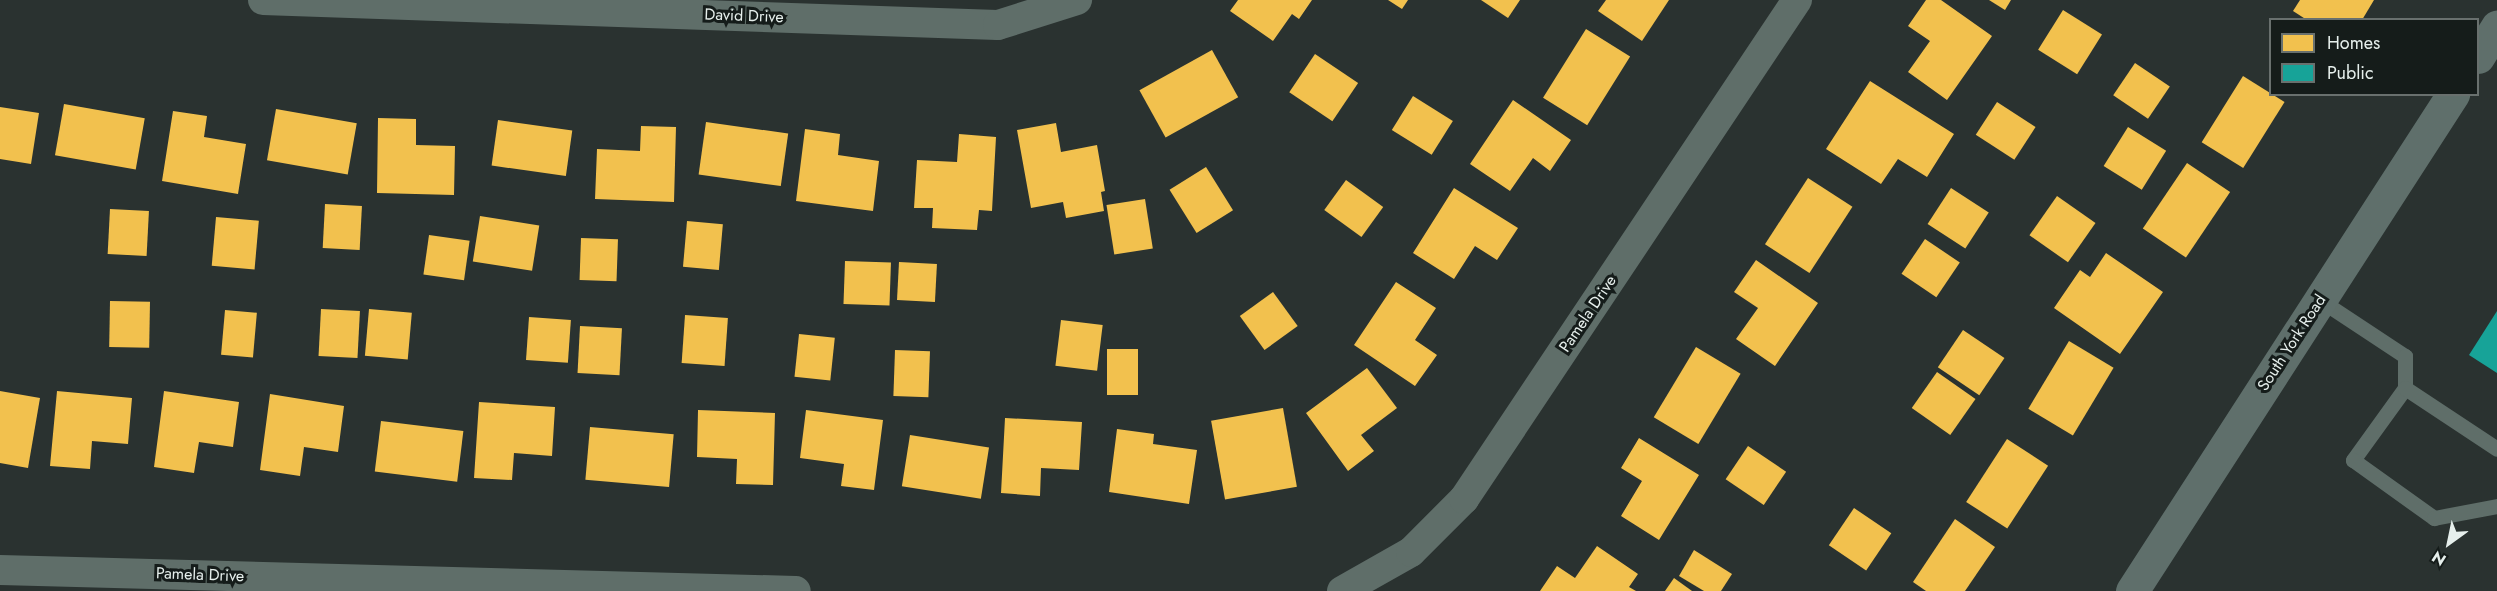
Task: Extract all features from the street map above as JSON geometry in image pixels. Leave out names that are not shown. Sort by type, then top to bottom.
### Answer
[{"type":"main road","points":[[2479,55],[2497,26]]},
{"type":"main road","name":"South York Road","points":[[2132,591],[2452,96]]},
{"type":"street","name":"David Drive","points":[[263,0],[998,25],[1077,0]]},
{"type":"street","name":"Pamela Drive","points":[[1342,591],[1411,552],[1464,499],[1797,0]]},
{"type":"street","name":"Pamela Drive","points":[[0,570],[796,591]]},
{"type":"lane","points":[[2320,300],[2405,356],[2405,388],[2353,460],[2434,518],[2497,506]]},
{"type":"lane","points":[[2405,388],[2497,449]]},
{"type":"building: Homes","points":[[1238,0],[1312,0],[1299,19],[1292,14],[1273,41],[1230,11]]},
{"type":"building: Homes","points":[[1388,0],[1408,0],[1402,9]]},
{"type":"building: Homes","points":[[1481,0],[1520,0],[1508,18]]},
{"type":"building: Homes","points":[[1606,0],[1669,0],[1642,41],[1598,11]]},
{"type":"building: Homes","points":[[1926,0],[1941,0],[1992,36],[1947,100],[1908,72],[1930,41],[1908,26]]},
{"type":"building: Homes","points":[[1989,0],[2011,0],[2005,10]]},
{"type":"building: Homes","points":[[2300,0],[2374,0],[2363,18],[2304,18],[2293,11]]},
{"type":"building: Homes","points":[[2063,10],[2102,34],[2077,74],[2038,50]]},
{"type":"building: Homes","points":[[1586,29],[1630,57],[1587,125],[1543,98]]},
{"type":"building: Homes","points":[[1212,50],[1238,97],[1166,137],[1139,90]]},
{"type":"building: Homes","points":[[1315,54],[1358,83],[1332,121],[1289,92]]},
{"type":"building: Homes","points":[[2135,63],[2170,86],[2148,119],[2113,95]]},
{"type":"building: Homes","points":[[2243,76],[2269,92],[2269,96],[2275,96],[2285,102],[2243,168],[2202,142]]},
{"type":"building: Homes","points":[[1870,81],[1954,134],[1927,177],[1898,159],[1881,184],[1826,149]]},
{"type":"building: Homes","points":[[1413,96],[1453,121],[1432,155],[1392,130]]},
{"type":"building: Homes","points":[[1513,100],[1571,140],[1550,171],[1533,158],[1510,191],[1470,164]]},
{"type":"building: Homes","points":[[1997,102],[2036,127],[2014,160],[1976,135]]},
{"type":"building: Homes","points":[[64,104],[145,118],[136,169],[55,155]]},
{"type":"building: Homes","points":[[0,107],[39,113],[31,164],[0,159]]},
{"type":"building: Homes","points":[[276,109],[357,123],[348,174],[267,160]]},
{"type":"building: Homes","points":[[173,111],[207,116],[204,137],[246,144],[238,194],[162,181]]},
{"type":"building: Homes","points":[[378,118],[416,119],[416,145],[455,146],[454,195],[377,193]]},
{"type":"building: Homes","points":[[498,120],[572,130],[566,176],[492,166]]},
{"type":"building: Homes","points":[[706,122],[788,134],[781,186],[699,174]]},
{"type":"building: Homes","points":[[1056,123],[1061,152],[1097,145],[1105,191],[1101,192],[1104,211],[1066,218],[1063,202],[1031,208],[1017,130]]},
{"type":"building: Homes","points":[[641,126],[676,127],[674,202],[595,199],[597,149],[640,151]]},
{"type":"building: Homes","points":[[2128,127],[2166,151],[2142,190],[2104,166]]},
{"type":"building: Homes","points":[[805,129],[840,134],[838,155],[879,161],[873,211],[796,201]]},
{"type":"building: Homes","points":[[959,134],[996,137],[992,211],[979,210],[977,230],[932,228],[933,208],[914,208],[917,160],[957,162]]},
{"type":"building: Homes","points":[[2187,163],[2230,192],[2186,258],[2143,228]]},
{"type":"building: Homes","points":[[1206,167],[1233,210],[1197,233],[1170,190]]},
{"type":"building: Homes","points":[[1808,178],[1852,207],[1809,273],[1765,244]]},
{"type":"building: Homes","points":[[1346,180],[1383,207],[1361,237],[1324,210]]},
{"type":"building: Homes","points":[[1454,188],[1518,228],[1497,260],[1475,246],[1454,279],[1413,253]]},
{"type":"building: Homes","points":[[1951,188],[1989,213],[1965,249],[1928,224]]},
{"type":"building: Homes","points":[[2057,196],[2096,223],[2068,262],[2029,235]]},
{"type":"building: Homes","points":[[1145,199],[1153,248],[1114,254],[1106,205]]},
{"type":"building: Homes","points":[[325,204],[362,206],[360,250],[323,248]]},
{"type":"building: Homes","points":[[110,209],[149,211],[147,256],[108,254]]},
{"type":"building: Homes","points":[[480,216],[539,225],[532,271],[473,261]]},
{"type":"building: Homes","points":[[216,217],[259,221],[255,270],[212,266]]},
{"type":"building: Homes","points":[[687,221],[723,224],[719,270],[683,267]]},
{"type":"building: Homes","points":[[429,235],[470,241],[464,280],[423,275]]},
{"type":"building: Homes","points":[[581,238],[618,239],[617,281],[580,280]]},
{"type":"building: Homes","points":[[1925,239],[1960,262],[1936,297],[1902,274]]},
{"type":"building: Homes","points":[[2106,253],[2163,292],[2120,354],[2054,308],[2080,270],[2090,277]]},
{"type":"building: Homes","points":[[1756,260],[1818,303],[1775,366],[1736,339],[1758,308],[1734,292]]},
{"type":"building: Homes","points":[[845,261],[891,263],[889,306],[843,304]]},
{"type":"building: Homes","points":[[899,262],[937,264],[935,302],[897,300]]},
{"type":"building: Homes","points":[[1396,282],[1436,308],[1415,340],[1437,355],[1415,386],[1354,345]]},
{"type":"building: Homes","points":[[1273,292],[1298,326],[1265,350],[1240,316]]},
{"type":"building: Homes","points":[[110,301],[150,302],[149,348],[109,347]]},
{"type":"building: Homes","points":[[321,309],[360,311],[357,358],[319,356]]},
{"type":"building: Homes","points":[[369,309],[412,313],[408,360],[365,356]]},
{"type":"building: Homes","points":[[225,310],[257,313],[253,358],[221,355]]},
{"type":"building: Homes","points":[[685,315],[728,318],[725,366],[682,363]]},
{"type":"building: Homes","points":[[529,317],[571,320],[568,363],[526,360]]},
{"type":"building: Homes","points":[[1061,320],[1103,325],[1097,371],[1055,366]]},
{"type":"building: Homes","points":[[580,326],[622,328],[619,375],[578,373]]},
{"type":"building: Homes","points":[[1963,330],[2004,358],[1979,395],[1938,367]]},
{"type":"building: Homes","points":[[799,334],[835,338],[830,381],[795,377]]},
{"type":"building: Homes","points":[[2069,341],[2114,368],[2073,435],[2028,409]]},
{"type":"building: Homes","points":[[1696,347],[1741,374],[1698,444],[1654,417]]},
{"type":"building: Homes","points":[[1107,349],[1138,349],[1138,395],[1107,395]]},
{"type":"building: Homes","points":[[895,350],[930,351],[928,397],[893,396]]},
{"type":"building: Homes","points":[[1367,368],[1397,408],[1361,435],[1374,451],[1348,471],[1306,413]]},
{"type":"building: Homes","points":[[1937,372],[1976,399],[1950,435],[1912,408]]},
{"type":"building: Homes","points":[[0,391],[40,398],[28,468],[0,463]]},
{"type":"building: Homes","points":[[57,391],[132,398],[128,444],[92,441],[90,469],[50,466]]},
{"type":"building: Homes","points":[[164,391],[239,402],[233,447],[199,442],[194,473],[154,467]]},
{"type":"building: Homes","points":[[270,394],[344,406],[338,452],[304,447],[300,476],[260,470]]},
{"type":"building: Homes","points":[[479,402],[555,407],[552,456],[514,453],[512,480],[474,478]]},
{"type":"building: Homes","points":[[1283,408],[1297,487],[1225,499],[1211,421]]},
{"type":"building: Homes","points":[[698,410],[775,413],[773,485],[736,484],[737,459],[697,457]]},
{"type":"building: Homes","points":[[806,410],[883,420],[874,490],[841,486],[844,464],[800,458]]},
{"type":"building: Homes","points":[[1005,418],[1082,422],[1079,470],[1041,468],[1040,496],[1001,493]]},
{"type":"building: Homes","points":[[381,421],[463,431],[457,482],[375,472]]},
{"type":"building: Homes","points":[[590,427],[674,434],[669,487],[585,480]]},
{"type":"building: Homes","points":[[1117,429],[1154,434],[1153,444],[1197,450],[1189,504],[1109,492]]},
{"type":"building: Homes","points":[[910,435],[989,448],[981,499],[902,486]]},
{"type":"building: Homes","points":[[1639,438],[1699,475],[1659,540],[1621,516],[1642,481],[1621,468]]},
{"type":"building: Homes","points":[[2007,439],[2048,466],[2007,529],[1966,502]]},
{"type":"building: Homes","points":[[1748,446],[1786,472],[1764,505],[1726,479]]},
{"type":"building: Homes","points":[[1854,508],[1891,533],[1866,570],[1829,545]]},
{"type":"building: Homes","points":[[1955,519],[1995,547],[1965,591],[1926,591],[1913,582]]},
{"type":"building: Homes","points":[[1597,546],[1638,574],[1629,587],[1636,591],[1540,591],[1557,566],[1575,578]]},
{"type":"building: Homes","points":[[1694,550],[1732,574],[1721,591],[1704,591],[1679,576]]},
{"type":"building: Homes","points":[[1674,578],[1692,591],[1665,591]]},
{"type":"building: Public","points":[[2497,311],[2497,373],[2469,355]]}]
